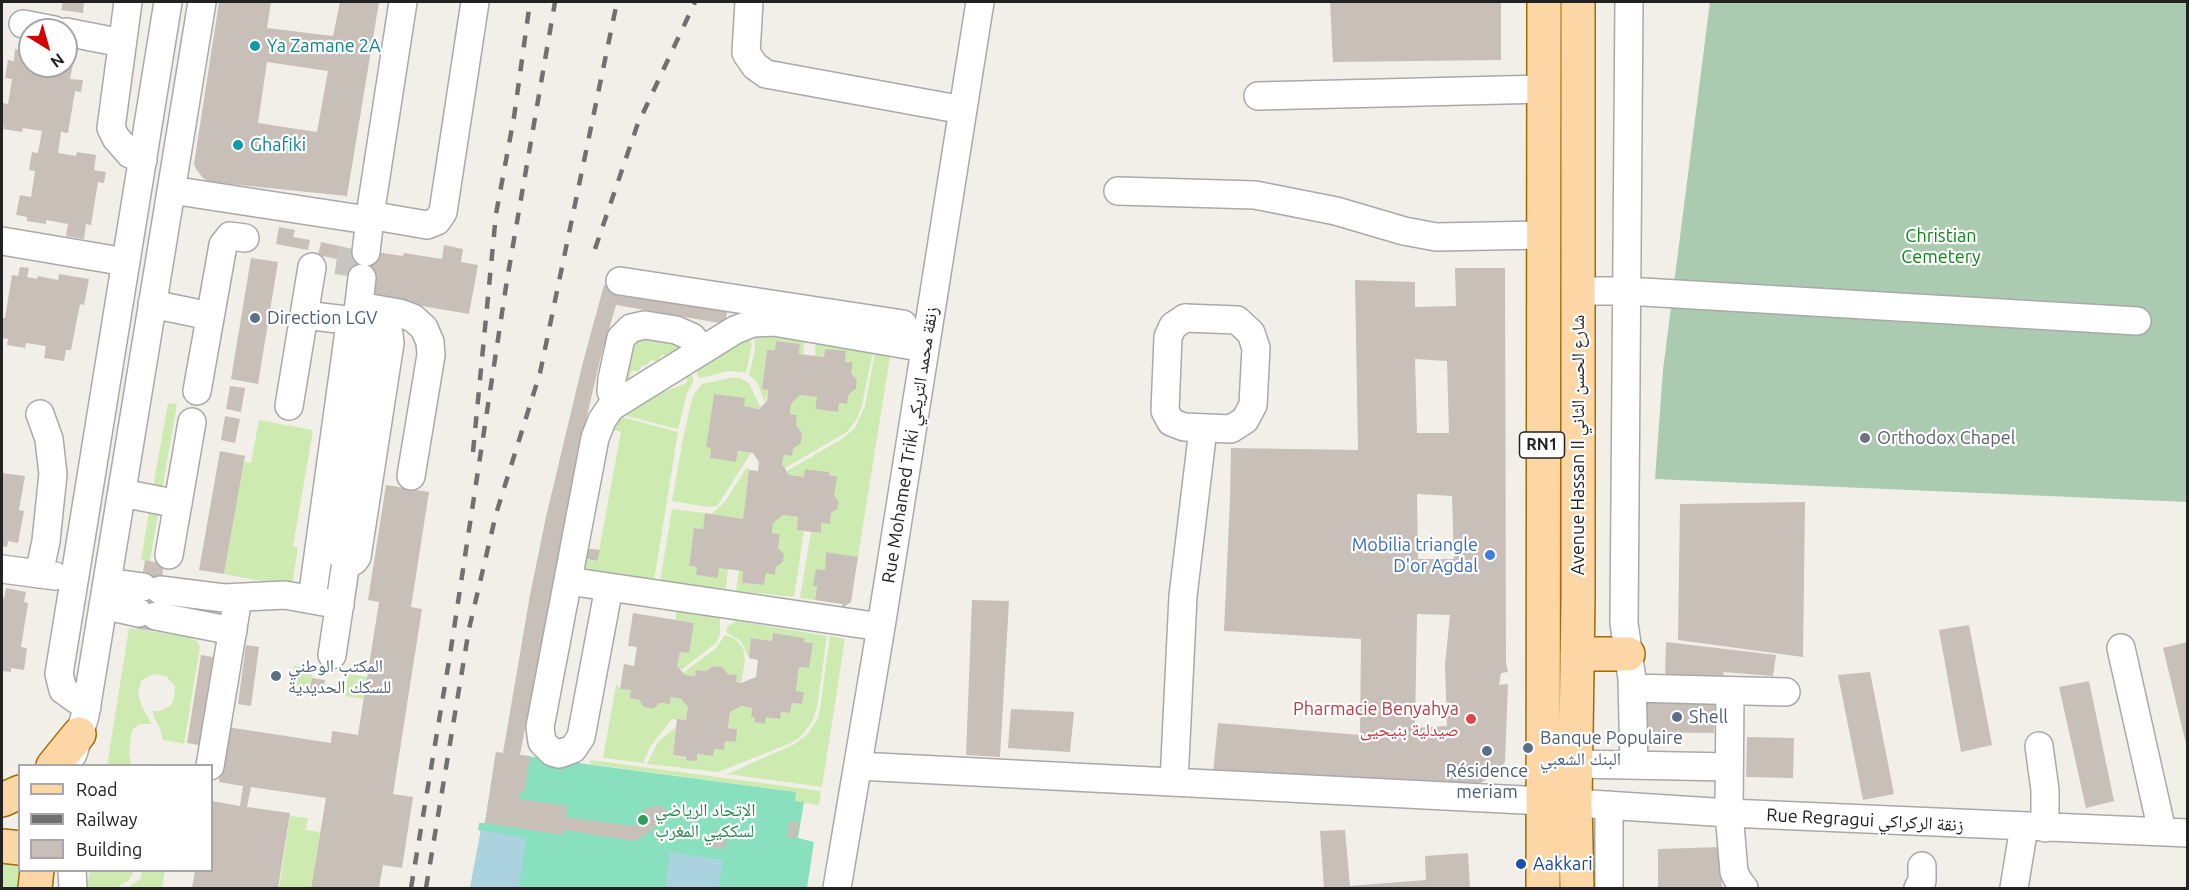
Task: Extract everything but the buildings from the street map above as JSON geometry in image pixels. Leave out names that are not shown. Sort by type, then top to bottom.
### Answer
[{"type":"main road","name":"Avenue Hassan II شارع الحسن الثاني","points":[[1543,888],[1544,2]]},
{"type":"main road","name":"Avenue Hassan II شارع الحسن الثاني","points":[[1577,888],[1575,803],[1578,2]]},
{"type":"main road","points":[[1577,654],[1628,654]]},
{"type":"main road","points":[[54,764],[82,743]]},
{"type":"main road","points":[[2,800],[18,793]]},
{"type":"main road","points":[[2,844],[18,848]]},
{"type":"street","points":[[128,2],[111,128],[116,138],[130,154],[143,160]]},
{"type":"street","points":[[82,743],[59,680],[168,2]]},
{"type":"street","points":[[82,743],[202,2]]},
{"type":"street","points":[[312,599],[352,319],[357,264],[369,227],[364,217],[403,2]]},
{"type":"street","points":[[171,190],[427,225],[437,221],[443,212],[475,2]]},
{"type":"street","points":[[749,2],[746,53],[755,66],[766,74],[963,110]]},
{"type":"street","name":"Rue Mohamed Triki زنقة محمد التريكي","points":[[837,888],[881,627],[980,2]]},
{"type":"street","points":[[1629,2],[1624,623],[1633,688],[1634,765]]},
{"type":"street","points":[[78,34],[122,43]]},
{"type":"street","points":[[1258,96],[1544,89]]},
{"type":"street","points":[[1118,190],[1255,195],[1336,211],[1404,231],[1436,237],[1543,236]]},
{"type":"street","points":[[197,392],[224,241],[230,236],[245,238]]},
{"type":"street","points":[[2,241],[126,262]]},
{"type":"street","points":[[289,406],[312,267]]},
{"type":"street","points":[[620,281],[903,324]]},
{"type":"street","points":[[1578,291],[1626,291],[2137,321]]},
{"type":"street","points":[[152,304],[210,316]]},
{"type":"street","points":[[304,315],[352,319],[399,313],[413,318],[428,334],[431,349],[411,476]]},
{"type":"street","points":[[1185,318],[1237,320],[1251,333],[1256,348],[1253,405],[1245,420],[1231,429],[1203,429],[1184,427],[1171,422],[1165,411],[1168,338],[1173,326],[1185,318]]},
{"type":"street","points":[[609,587],[581,737],[573,749],[559,754],[546,748],[540,735],[598,428],[615,404],[735,330],[764,322],[925,348]]},
{"type":"street","points":[[615,404],[611,391],[612,379],[621,338],[631,327],[645,325],[676,330],[692,337],[702,350]]},
{"type":"street","points":[[332,655],[346,562],[341,551],[372,335],[374,331],[383,329],[389,334],[390,343],[431,349]]},
{"type":"street","points":[[39,574],[48,530],[53,474],[49,439],[40,414]]},
{"type":"street","points":[[169,555],[192,422]]},
{"type":"street","points":[[1174,782],[1183,596],[1203,429]]},
{"type":"street","points":[[122,493],[178,504]]},
{"type":"street","points":[[2,569],[74,580]]},
{"type":"street","points":[[568,580],[881,627]]},
{"type":"street","points":[[105,594],[150,601],[233,631]]},
{"type":"street","points":[[150,601],[272,595],[312,599],[340,605]]},
{"type":"street","points":[[210,764],[238,598]]},
{"type":"street","points":[[2121,648],[2175,832]]},
{"type":"street","points":[[1633,688],[1786,692]]},
{"type":"street","points":[[1730,691],[1729,813],[1734,872],[1738,882],[1744,888]]},
{"type":"street","points":[[2014,888],[2045,790],[2039,746]]},
{"type":"street","points":[[1576,764],[1729,768]]},
{"type":"street","name":"Rue Regragui زنقة الركراكي","points":[[858,766],[1543,801],[1729,813],[2175,832]]},
{"type":"street","points":[[1609,805],[1609,888]]},
{"type":"street","points":[[2,844],[18,831]]},
{"type":"street","points":[[72,872],[73,888]]},
{"type":"green space","name":"Christian Cemetery","points":[[1710,2],[2187,2],[2187,502],[1655,479],[1663,370]]},
{"type":"green space","points":[[754,334],[805,337],[803,354],[799,354],[800,344],[777,341],[775,350],[767,350],[762,389],[768,390],[765,403],[757,382],[749,375],[755,350]]},
{"type":"green space","points":[[636,338],[678,342],[684,348],[671,357],[662,355],[657,361],[651,360],[647,365],[641,366],[639,371],[632,371],[623,389],[632,342]]},
{"type":"green space","points":[[746,339],[752,345],[746,373],[729,371],[700,378],[697,374],[698,368]]},
{"type":"green space","points":[[816,339],[874,347],[862,405],[857,419],[847,432],[785,468],[782,464],[784,455],[791,456],[793,449],[801,443],[802,433],[796,425],[797,415],[790,414],[791,404],[800,395],[817,397],[815,409],[837,412],[839,403],[847,404],[849,394],[856,389],[857,380],[851,373],[852,362],[845,362],[846,352],[825,349],[824,357],[815,356]]},
{"type":"green space","points":[[876,348],[891,350],[858,557],[826,552],[825,570],[816,569],[815,600],[800,598],[811,532],[821,533],[821,523],[830,524],[831,513],[837,509],[839,502],[834,496],[829,472],[806,469],[804,477],[789,475],[787,471],[842,439],[855,428],[865,406]]},
{"type":"green space","points":[[689,374],[693,377],[693,382],[687,393],[678,429],[619,414],[632,404],[687,383],[687,378],[682,377]]},
{"type":"green space","points":[[740,378],[749,383],[760,407],[759,409],[744,406],[744,398],[714,394],[706,447],[711,448],[710,458],[736,462],[738,451],[751,453],[717,506],[708,507],[672,501],[693,395],[702,384]]},
{"type":"green space","points":[[168,403],[177,404],[162,490],[153,488]]},
{"type":"green space","points":[[618,416],[678,432],[654,581],[589,571],[584,566],[584,559],[597,561],[621,432],[612,430]]},
{"type":"green space","points":[[259,420],[313,430],[293,546],[298,548],[293,579],[290,584],[284,585],[224,574],[244,462],[251,463]]},
{"type":"green space","points":[[747,467],[749,470],[743,519],[711,514],[724,503]]},
{"type":"green space","points":[[150,506],[159,508],[150,561],[141,560]]},
{"type":"green space","points":[[672,509],[705,513],[703,529],[694,529],[689,566],[697,567],[696,575],[718,578],[719,568],[728,569],[726,589],[660,582]]},
{"type":"green space","points":[[783,515],[798,517],[797,530],[804,531],[794,597],[736,591],[739,570],[743,571],[742,583],[764,585],[766,573],[775,575],[776,567],[783,562],[784,554],[778,548],[780,534],[772,533],[773,523]]},
{"type":"green space","points":[[676,611],[720,618],[720,635],[716,643],[681,670],[677,666],[680,652],[689,653],[694,623],[676,620]]},
{"type":"green space","points":[[737,621],[827,636],[817,708],[811,724],[799,738],[791,743],[718,772],[647,764],[658,742],[676,727],[673,755],[697,761],[697,754],[713,756],[714,749],[724,750],[725,741],[735,742],[737,729],[728,728],[730,712],[741,706],[752,708],[751,716],[755,717],[754,722],[765,724],[766,717],[781,712],[790,713],[792,703],[802,704],[804,692],[796,691],[799,667],[809,668],[813,643],[804,642],[804,638],[773,633],[772,641],[752,638],[749,658],[741,641],[726,632],[728,626]]},
{"type":"green space","points":[[129,628],[189,637],[198,642],[200,647],[184,744],[163,740],[153,711],[160,711],[171,705],[175,686],[166,676],[153,674],[141,681],[138,694],[142,707],[152,724],[140,724],[132,730],[129,752],[131,764],[107,764]]},
{"type":"green space","points":[[725,635],[735,639],[743,648],[745,660],[741,683],[736,682],[737,675],[728,674],[722,667],[713,666],[706,671],[697,670],[695,676],[683,673],[716,648]]},
{"type":"green space","points":[[830,636],[845,639],[822,787],[727,774],[793,745],[808,734],[818,718]]},
{"type":"green space","points":[[294,666],[313,669],[309,691],[290,688]]},
{"type":"green space","points":[[348,674],[367,677],[364,699],[345,696]]},
{"type":"green space","points":[[616,684],[620,689],[631,690],[630,698],[639,700],[644,707],[653,709],[660,703],[670,704],[671,697],[681,699],[688,707],[686,720],[672,719],[650,747],[643,763],[603,758]]},
{"type":"green space","name":"الإتحاد الرياضي لسككيي المغرب","points":[[496,752],[796,792],[795,801],[804,802],[798,838],[814,842],[807,888],[470,888],[481,831],[478,830],[479,823],[485,823]]},
{"type":"green space","points":[[591,760],[821,791],[819,805],[795,801],[796,792],[590,764]]},
{"type":"green space","points":[[290,816],[308,818],[306,830],[320,832],[311,888],[279,888]]},
{"type":"green space","points":[[2,861],[18,862],[18,872],[26,872],[24,888],[2,888]]},
{"type":"green space","points":[[90,872],[133,872],[129,880],[119,886],[121,888],[89,888],[87,886]]},
{"type":"green space","points":[[142,872],[165,872],[162,888],[128,888],[140,879]]},
{"type":"water","points":[[481,830],[526,838],[519,888],[470,888]]},
{"type":"water","points":[[670,852],[723,860],[719,888],[665,888]]},
{"type":"tunnel","points":[[348,276],[352,249]]},
{"type":"railway","points":[[473,452],[496,214],[514,117],[530,2]]},
{"type":"railway","points":[[411,888],[450,655],[507,280],[555,2]]},
{"type":"railway","points":[[426,888],[469,629],[496,514],[540,373],[617,2]]},
{"type":"railway","points":[[595,249],[637,126],[695,2]]},
{"type":"place","name":"Ya Zamane 2A","points":[[255,46]]},
{"type":"place","name":"Ghafiki","points":[[238,145]]},
{"type":"place","name":"Direction LGV","points":[[255,318]]},
{"type":"place","name":"Orthodox Chapel","points":[[1865,438]]},
{"type":"place","name":"Mobilia triangle D'or Agdal","points":[[1490,555]]},
{"type":"place","name":"المكتب الوطني للسكك الحديدية","points":[[276,676]]},
{"type":"place","name":"Shell","points":[[1677,717]]},
{"type":"place","name":"Pharmacie Benyahya صيدلية بنيحيى","points":[[1471,719]]},
{"type":"place","name":"Banque Populaire البنك الشعبي","points":[[1528,748]]},
{"type":"place","name":"Résidence meriam","points":[[1487,751]]},
{"type":"place","name":"الإتحاد الرياضي لسككيي المغرب","points":[[643,820]]},
{"type":"place","name":"Aakkari","points":[[1521,864]]}]
